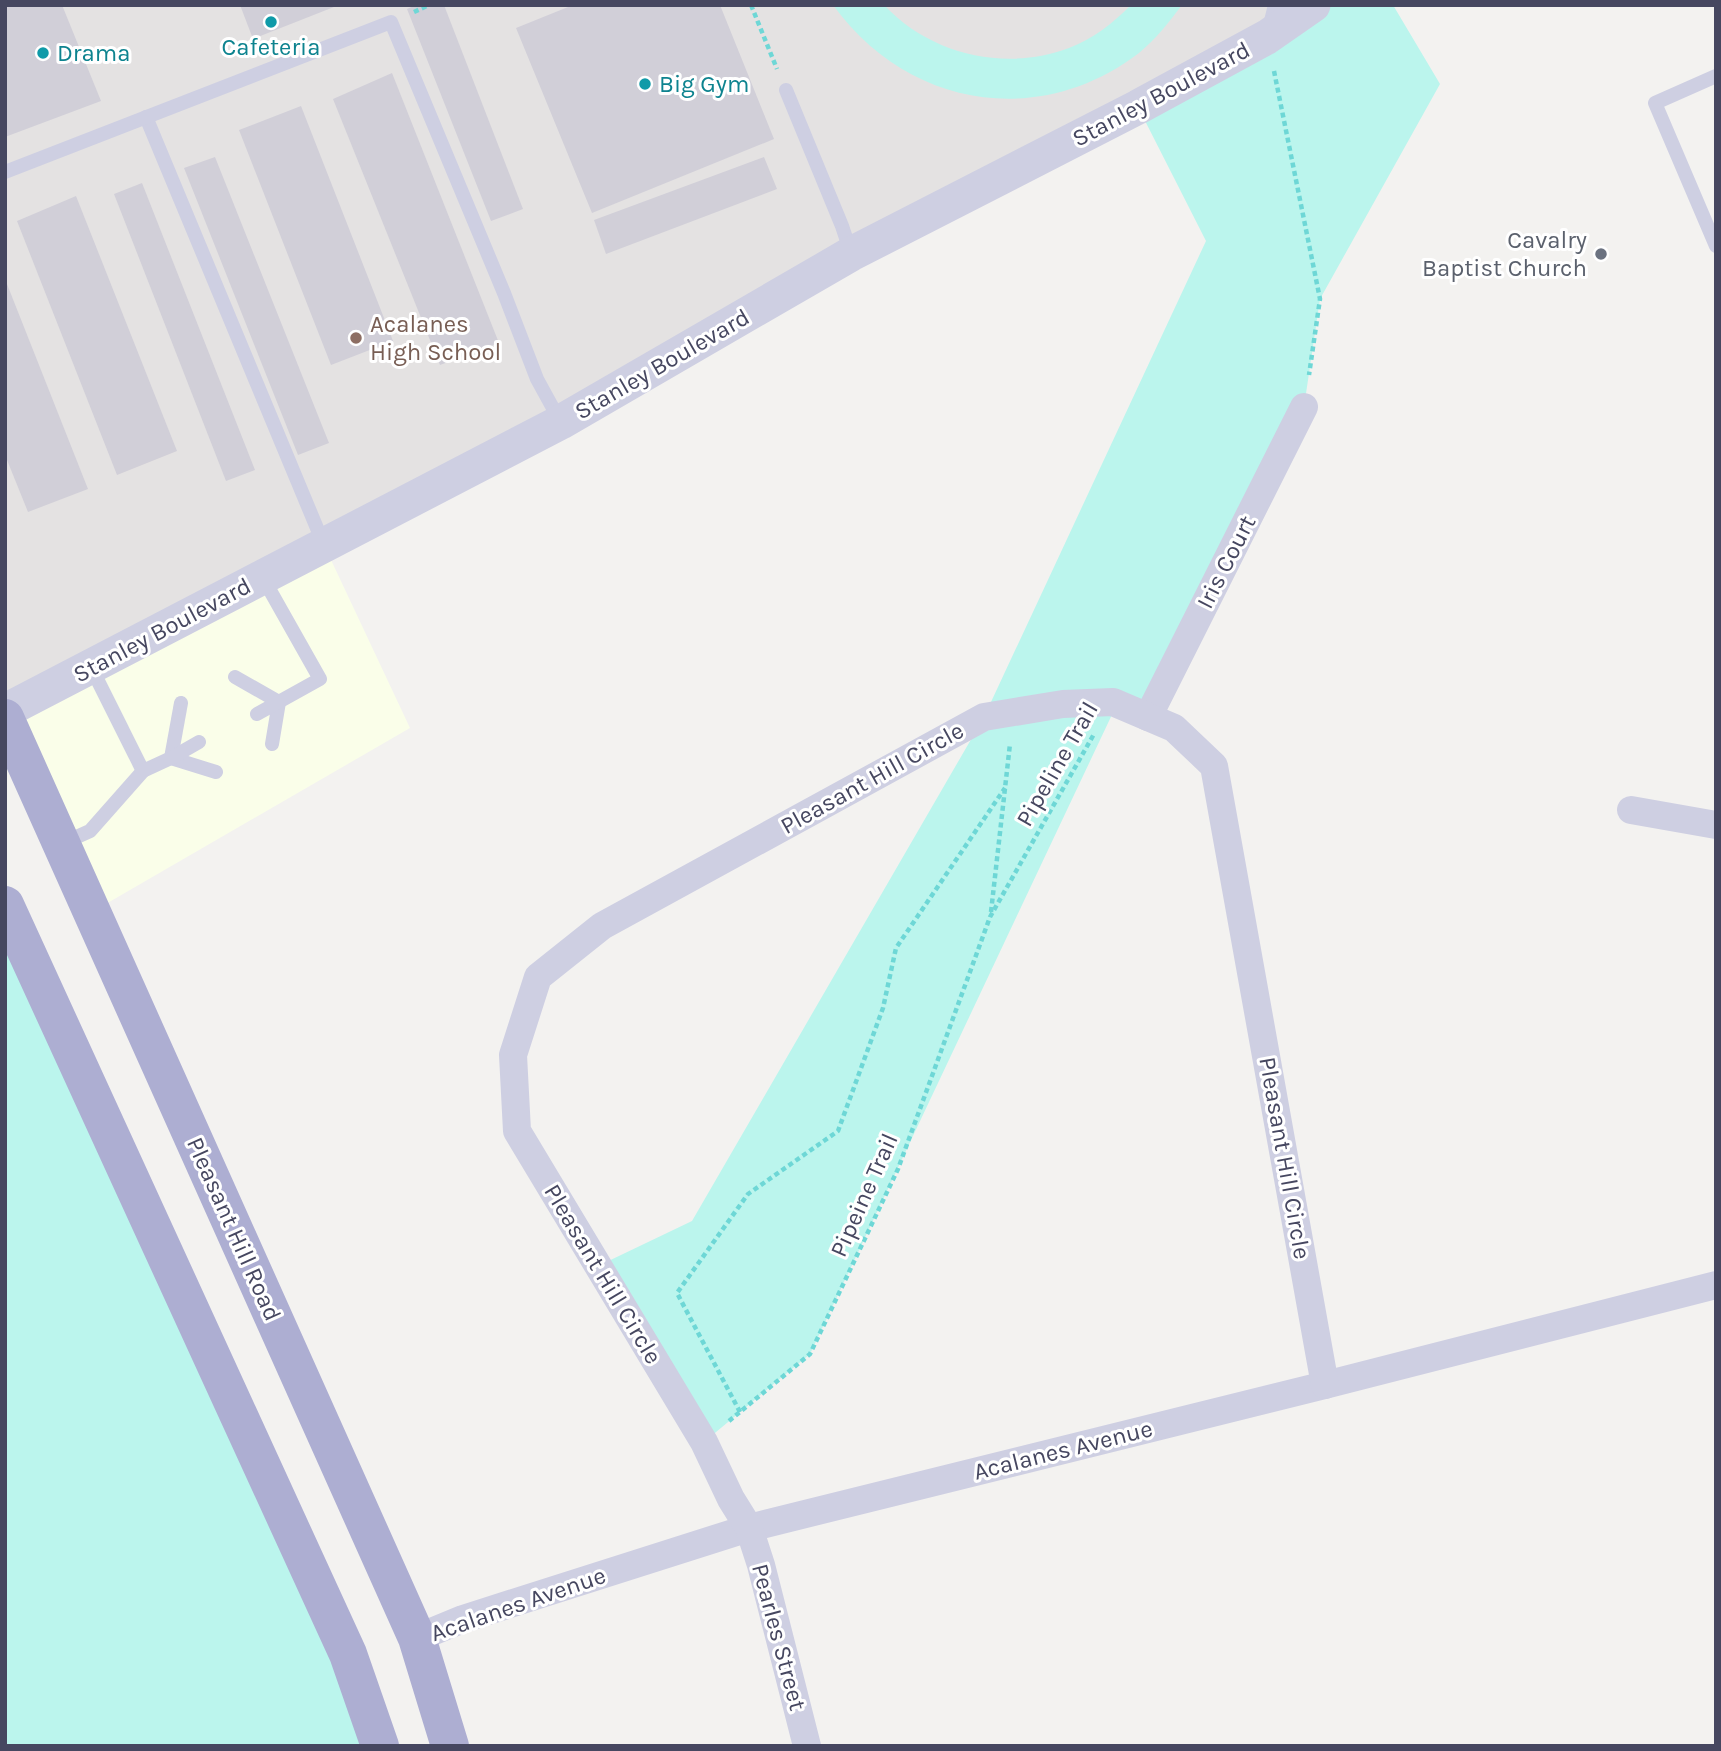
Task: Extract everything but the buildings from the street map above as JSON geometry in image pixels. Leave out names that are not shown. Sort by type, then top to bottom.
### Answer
[{"type":"main road","name":"Pleasant Hill Road","points":[[5,718],[417,1638],[450,1746]]},
{"type":"main road","points":[[5,905],[348,1654],[380,1746]]},
{"type":"street","name":"Stanley Boulevard","points":[[5,711],[561,422],[851,254],[1138,107],[1271,21],[1313,5]]},
{"type":"street","name":"Iris Court","points":[[1148,717],[1304,407]]},
{"type":"street","name":"Pleasant Hill Circle","points":[[749,1528],[731,1499],[704,1442],[517,1131],[513,1055],[538,977],[601,926],[984,716],[1063,704],[1113,702],[1174,728],[1214,766],[1325,1385]]},
{"type":"street","points":[[1631,810],[1716,825]]},
{"type":"street","name":"Acalanes Avenue","points":[[417,1638],[463,1619],[749,1528],[1716,1285]]},
{"type":"street","name":"Pearles Street","points":[[749,1528],[807,1746]]},
{"type":"lane","points":[[5,172],[391,22],[537,379],[561,422]]},
{"type":"lane","points":[[1716,76],[1655,103],[1716,246]]},
{"type":"lane","points":[[786,90],[851,254]]},
{"type":"lane","points":[[146,117],[324,545]]},
{"type":"lane","points":[[257,713],[320,679],[262,578]]},
{"type":"lane","points":[[92,667],[143,771]]},
{"type":"lane","points":[[235,677],[279,702]]},
{"type":"lane","points":[[272,744],[279,702]]},
{"type":"lane","points":[[171,758],[181,704]]},
{"type":"lane","points":[[62,844],[90,831],[143,771],[199,742]]},
{"type":"lane","points":[[171,758],[216,772]]},
{"type":"path","points":[[751,5],[786,90]]},
{"type":"path","points":[[1271,21],[1320,299],[1304,407]]},
{"type":"path","name":"Pipeline Trail","points":[[990,917],[1113,702]]},
{"type":"path","points":[[990,917],[1014,712]]},
{"type":"path","points":[[740,1412],[677,1293],[748,1194],[838,1131],[883,1008],[896,948],[1005,788]]},
{"type":"path","name":"Pipeine Trail","points":[[704,1442],[810,1354],[898,1169],[990,917]]},
{"type":"shaded area","name":"Acalanes High School","points":[[5,5],[1275,5],[1267,37],[5,711]]},
{"type":"shaded area","points":[[833,5],[884,5],[903,22],[946,47],[995,58],[1020,58],[1045,55],[1078,44],[1102,30],[1131,5],[1182,5],[1145,48],[1100,77],[1059,92],[1017,99],[976,96],[936,85],[898,66],[863,40]]},
{"type":"shaded area","points":[[1275,5],[1393,5],[1440,84],[1320,299],[1304,407],[1148,717],[1117,704],[810,1354],[704,1442],[598,1266],[692,1221],[984,717],[1206,241],[1138,107],[1266,37]]},
{"type":"shaded area","points":[[324,545],[410,728],[92,912],[5,718]]},
{"type":"shaded area","points":[[5,905],[348,1654],[364,1746],[5,1746]]},
{"type":"place","name":"Cafeteria","points":[[271,22]]},
{"type":"place","name":"Drama","points":[[43,53]]},
{"type":"place","name":"Big Gym","points":[[645,84]]},
{"type":"place","name":"Cavalry Baptist Church","points":[[1601,254]]},
{"type":"place","name":"Acalanes High School","points":[[356,338]]}]
